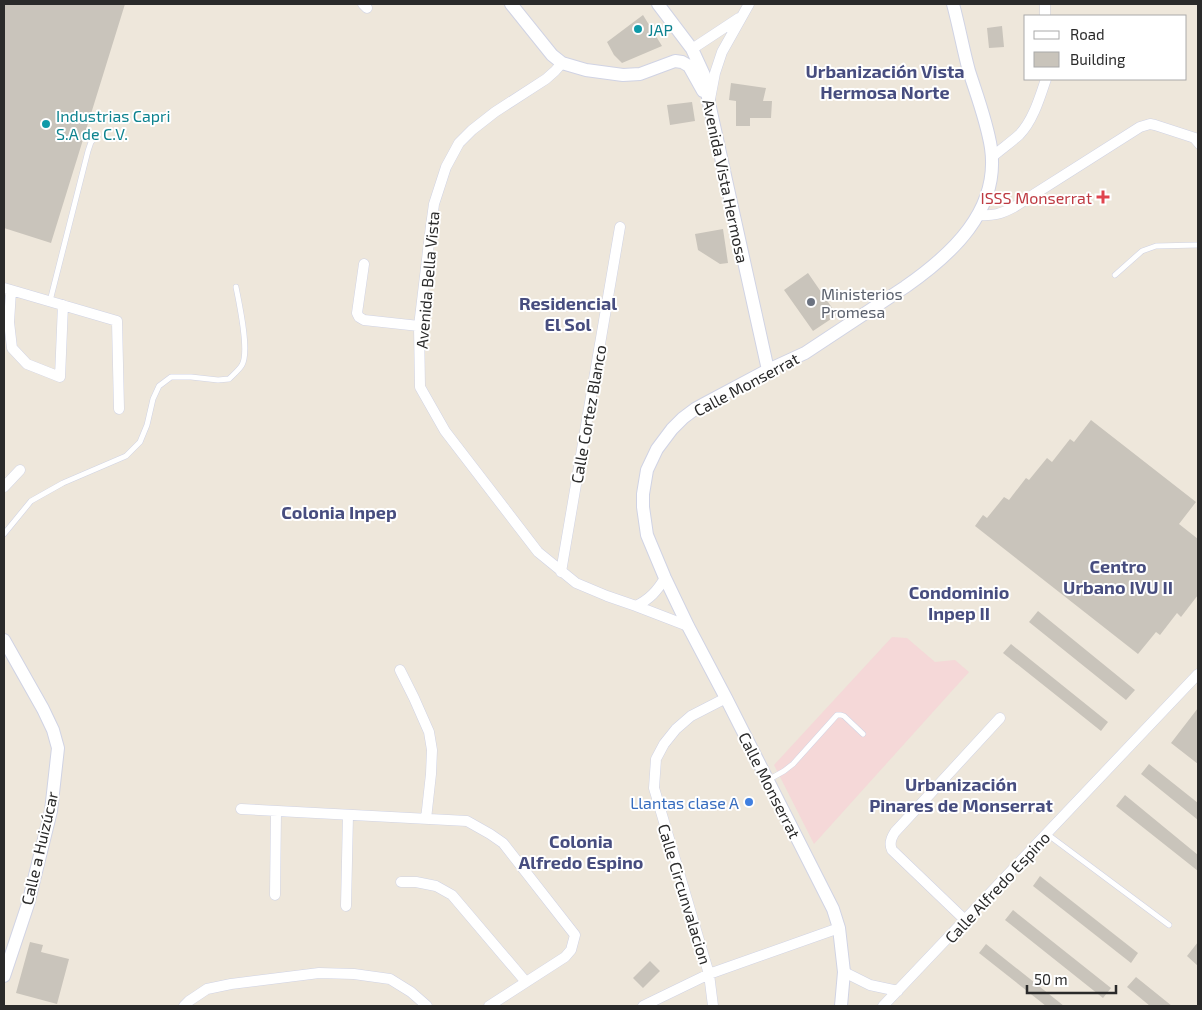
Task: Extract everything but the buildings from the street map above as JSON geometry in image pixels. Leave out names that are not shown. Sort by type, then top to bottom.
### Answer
[{"type":"street","points":[[511,4],[552,55],[562,63],[586,70],[623,75],[640,74],[675,61],[682,62],[689,66],[709,103]]},
{"type":"street","points":[[709,103],[715,73],[722,52],[749,4]]},
{"type":"street","name":"Calle Monserrat","points":[[841,1006],[844,972],[839,928],[833,909],[665,578],[647,535],[643,494],[647,470],[657,448],[683,418],[695,409],[768,370],[805,353],[919,278],[959,242],[970,228],[978,215],[988,190],[992,157],[986,127],[968,68],[953,4]]},
{"type":"street","points":[[661,8],[681,45],[679,55],[675,61]]},
{"type":"street","name":"Avenida Vista Hermosa","points":[[661,8],[692,49],[704,75],[768,370]]},
{"type":"street","points":[[692,49],[742,16]]},
{"type":"street","name":"Avenida Bella Vista","points":[[562,63],[546,79],[476,126],[459,143],[453,153],[434,204],[419,326],[420,387],[445,431],[538,552],[576,583],[688,626]]},
{"type":"street","points":[[992,157],[1020,133],[1028,123],[1046,80]]},
{"type":"street","points":[[978,215],[991,216],[1014,207],[1145,125],[1155,125],[1194,138]]},
{"type":"street","name":"Calle Cortez Blanco","points":[[562,572],[620,227]]},
{"type":"street","points":[[364,264],[357,313],[360,317],[364,320],[419,326]]},
{"type":"street","points":[[63,306],[60,377],[27,364],[12,348],[7,290],[117,321],[119,409]]},
{"type":"street","points":[[4,486],[20,470]]},
{"type":"street","points":[[636,606],[645,602],[653,595],[665,578]]},
{"type":"street","name":"Calle a Huizúcar","points":[[4,640],[44,708],[58,748],[51,811],[28,904],[4,976]]},
{"type":"street","points":[[400,670],[429,732],[432,750],[426,819]]},
{"type":"street","name":"Calle Alfredo Espino","points":[[882,1006],[1198,674]]},
{"type":"street","name":"Calle Circunvalacion","points":[[713,1006],[709,974],[654,788],[656,759],[664,744],[676,729],[692,716],[726,698]]},
{"type":"street","points":[[965,920],[890,846],[895,832],[1000,718]]},
{"type":"street","points":[[241,810],[467,821],[503,843],[574,934],[571,950],[564,957],[489,1006]]},
{"type":"street","points":[[275,896],[276,811]]},
{"type":"street","points":[[346,906],[348,815]]},
{"type":"street","points":[[401,882],[416,882],[436,886],[452,895],[526,982]]},
{"type":"street","points":[[643,1006],[709,974],[839,928]]},
{"type":"street","points":[[844,972],[870,985],[898,991]]},
{"type":"street","points":[[184,1006],[207,989],[231,984],[319,973],[390,978],[411,992],[427,1006]]},
{"type":"lane","points":[[50,302],[88,151],[91,142],[98,135]]},
{"type":"lane","points":[[1194,138],[1198,146]]},
{"type":"lane","points":[[1115,275],[1142,251],[1156,246],[1198,245]]},
{"type":"lane","points":[[4,534],[31,501],[63,483],[126,456],[140,442],[159,386],[171,377],[229,379],[243,363],[245,344],[236,287]]},
{"type":"lane","points":[[768,780],[793,764],[837,715],[844,716],[863,734]]},
{"type":"lane","points":[[1047,833],[1169,925]]},
{"type":"shaded area","points":[[892,637],[907,638],[935,662],[955,660],[969,672],[814,844],[774,765]]},
{"type":"place","name":"JAP","points":[[638,29]]},
{"type":"place","name":"Industrias Capri S.A de C.V.","points":[[46,124]]},
{"type":"place","name":"ISSS Monserrat","points":[[1103,197]]},
{"type":"place","name":"Ministerios Promesa","points":[[811,302]]},
{"type":"place","name":"Llantas clase A","points":[[749,802]]},
{"type":"district","name":"Urbanización Vista Hermosa Norte","points":[[885,81]]},
{"type":"district","name":"Residencial El Sol","points":[[568,313]]},
{"type":"district","name":"Colonia Inpep","points":[[339,512]]},
{"type":"district","name":"Centro Urbano IVU II","points":[[1118,576]]},
{"type":"district","name":"Condominio Inpep II","points":[[959,602]]},
{"type":"district","name":"Urbanización Pinares de Monserrat","points":[[961,794]]},
{"type":"district","name":"Colonia Alfredo Espino","points":[[581,851]]}]
